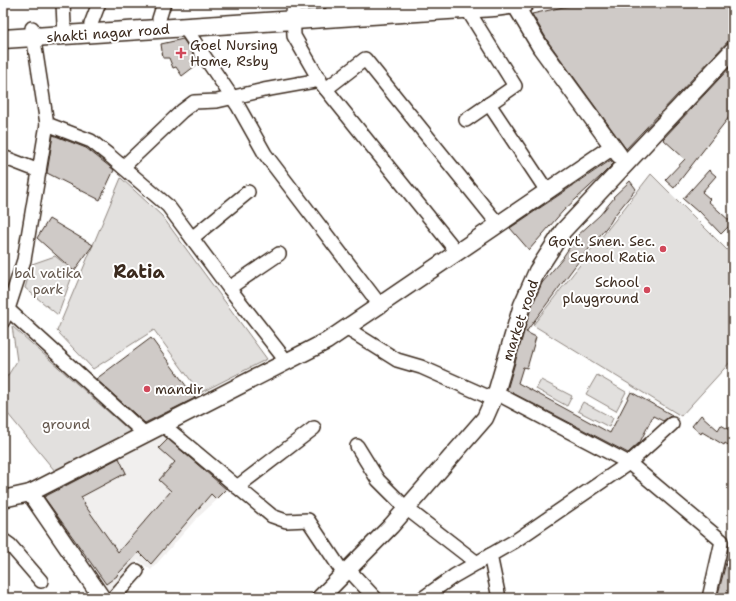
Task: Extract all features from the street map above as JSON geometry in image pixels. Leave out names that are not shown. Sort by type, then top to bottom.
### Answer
[{"type":"main road","points":[[3,30],[33,33],[64,26],[91,24],[161,11],[294,11],[332,6],[413,3]]},
{"type":"main road","name":"shakti nagar road","points":[[3,39],[33,33],[185,28],[294,11],[468,9],[518,4]]},
{"type":"street","points":[[63,3],[64,26]]},
{"type":"street","points":[[91,24],[98,3]]},
{"type":"street","points":[[518,4],[541,48],[612,147],[626,164]]},
{"type":"street","points":[[466,120],[515,86],[468,9]]},
{"type":"street","points":[[294,11],[294,36],[323,84],[457,252]]},
{"type":"street","points":[[185,28],[231,96],[265,154],[380,305]]},
{"type":"street","points":[[33,33],[47,124],[24,260],[5,312],[145,434]]},
{"type":"street","name":"market road","points":[[320,598],[406,508],[485,418],[495,396],[522,305],[537,271],[563,231],[733,50]]},
{"type":"street","points":[[123,167],[182,111],[194,102],[217,101],[231,96],[323,84],[365,59],[498,224]]},
{"type":"street","points":[[488,104],[547,191]]},
{"type":"street","points":[[47,124],[91,141],[168,206],[229,288],[287,362]]},
{"type":"street","points":[[3,499],[30,493],[327,341],[612,147]]},
{"type":"street","points":[[3,157],[39,171]]},
{"type":"street","points":[[192,238],[248,192]]},
{"type":"street","points":[[229,288],[278,254]]},
{"type":"street","points":[[346,328],[397,360],[420,367],[495,396],[629,463],[722,542],[709,598]]},
{"type":"street","points":[[423,598],[454,576],[515,541],[629,463],[672,424]]},
{"type":"street","points":[[163,425],[272,516],[286,520],[308,520],[346,572],[375,598]]},
{"type":"street","points":[[237,487],[314,428]]},
{"type":"street","points":[[357,446],[378,480],[406,508],[477,563]]},
{"type":"street","points":[[30,493],[102,598]]},
{"type":"street","points":[[3,540],[10,545],[41,581]]},
{"type":"street","points":[[490,555],[499,598]]},
{"type":"street","points":[[113,598],[137,572]]},
{"type":"shaded area","points":[[164,430],[230,488],[196,519],[151,570],[138,560],[107,593],[37,494]]},
{"type":"green space","name":"School playground","points":[[651,174],[733,256],[733,359],[681,416],[533,325]]},
{"type":"green space","points":[[121,178],[162,216],[267,359],[200,393],[154,330],[93,369],[57,331]]},
{"type":"green space","name":"bal vatika park","points":[[55,256],[74,271],[58,315],[25,288],[32,264]]},
{"type":"green space","name":"ground","points":[[12,326],[132,433],[55,471],[3,408],[3,383],[17,361]]},
{"type":"green space","points":[[597,375],[626,392],[616,411],[586,394]]},
{"type":"green space","points":[[541,380],[572,396],[567,406],[536,389]]},
{"type":"green space","points":[[583,402],[613,418],[609,427],[578,411]]},
{"type":"building","points":[[581,3],[733,3],[733,36],[626,149],[549,43],[532,14]]},
{"type":"building","points":[[183,39],[199,63],[182,76],[176,67],[173,68],[169,58],[163,58],[161,44]]},
{"type":"building","points":[[733,64],[733,112],[674,188],[665,180],[685,159],[663,139]]},
{"type":"building","points":[[53,135],[86,148],[114,170],[100,200],[47,173]]},
{"type":"building","points":[[611,160],[614,163],[563,211],[529,250],[510,228]]},
{"type":"building","points":[[709,170],[716,176],[702,192],[710,199],[708,201],[732,223],[721,234],[699,211],[698,212],[683,199]]},
{"type":"building","points":[[630,181],[636,189],[575,266],[526,332],[536,337],[527,368],[523,367],[518,383],[610,433],[631,392],[672,415],[663,421],[653,416],[640,442],[628,453],[507,390],[531,308],[542,283],[564,257],[577,236],[600,215],[614,198],[613,197]]},
{"type":"building","points":[[49,219],[93,245],[74,271],[37,238]]},
{"type":"building","name":"mandir","points":[[151,338],[195,398],[145,423],[96,379]]},
{"type":"building","points":[[701,415],[718,430],[721,425],[733,432],[733,448],[725,443],[724,445],[702,432],[701,434],[692,426]]},
{"type":"building","points":[[168,439],[226,489],[216,499],[211,494],[151,564],[139,552],[117,576],[106,584],[44,497],[119,458],[126,473],[81,497],[84,504],[118,552],[171,491],[159,480],[175,462],[159,448]]},
{"type":"building","points":[[730,547],[733,548],[733,598],[717,598]]},
{"type":"place","name":"Goel Nursing Home, Rsby","points":[[181,53]]},
{"type":"place","name":"Govt. Snen. Sec. School Ratia","points":[[663,249]]},
{"type":"place","name":"School playground","points":[[647,290]]},
{"type":"place","name":"mandir","points":[[147,389]]},
{"type":"district","name":"Ratia","points":[[139,272]]}]
